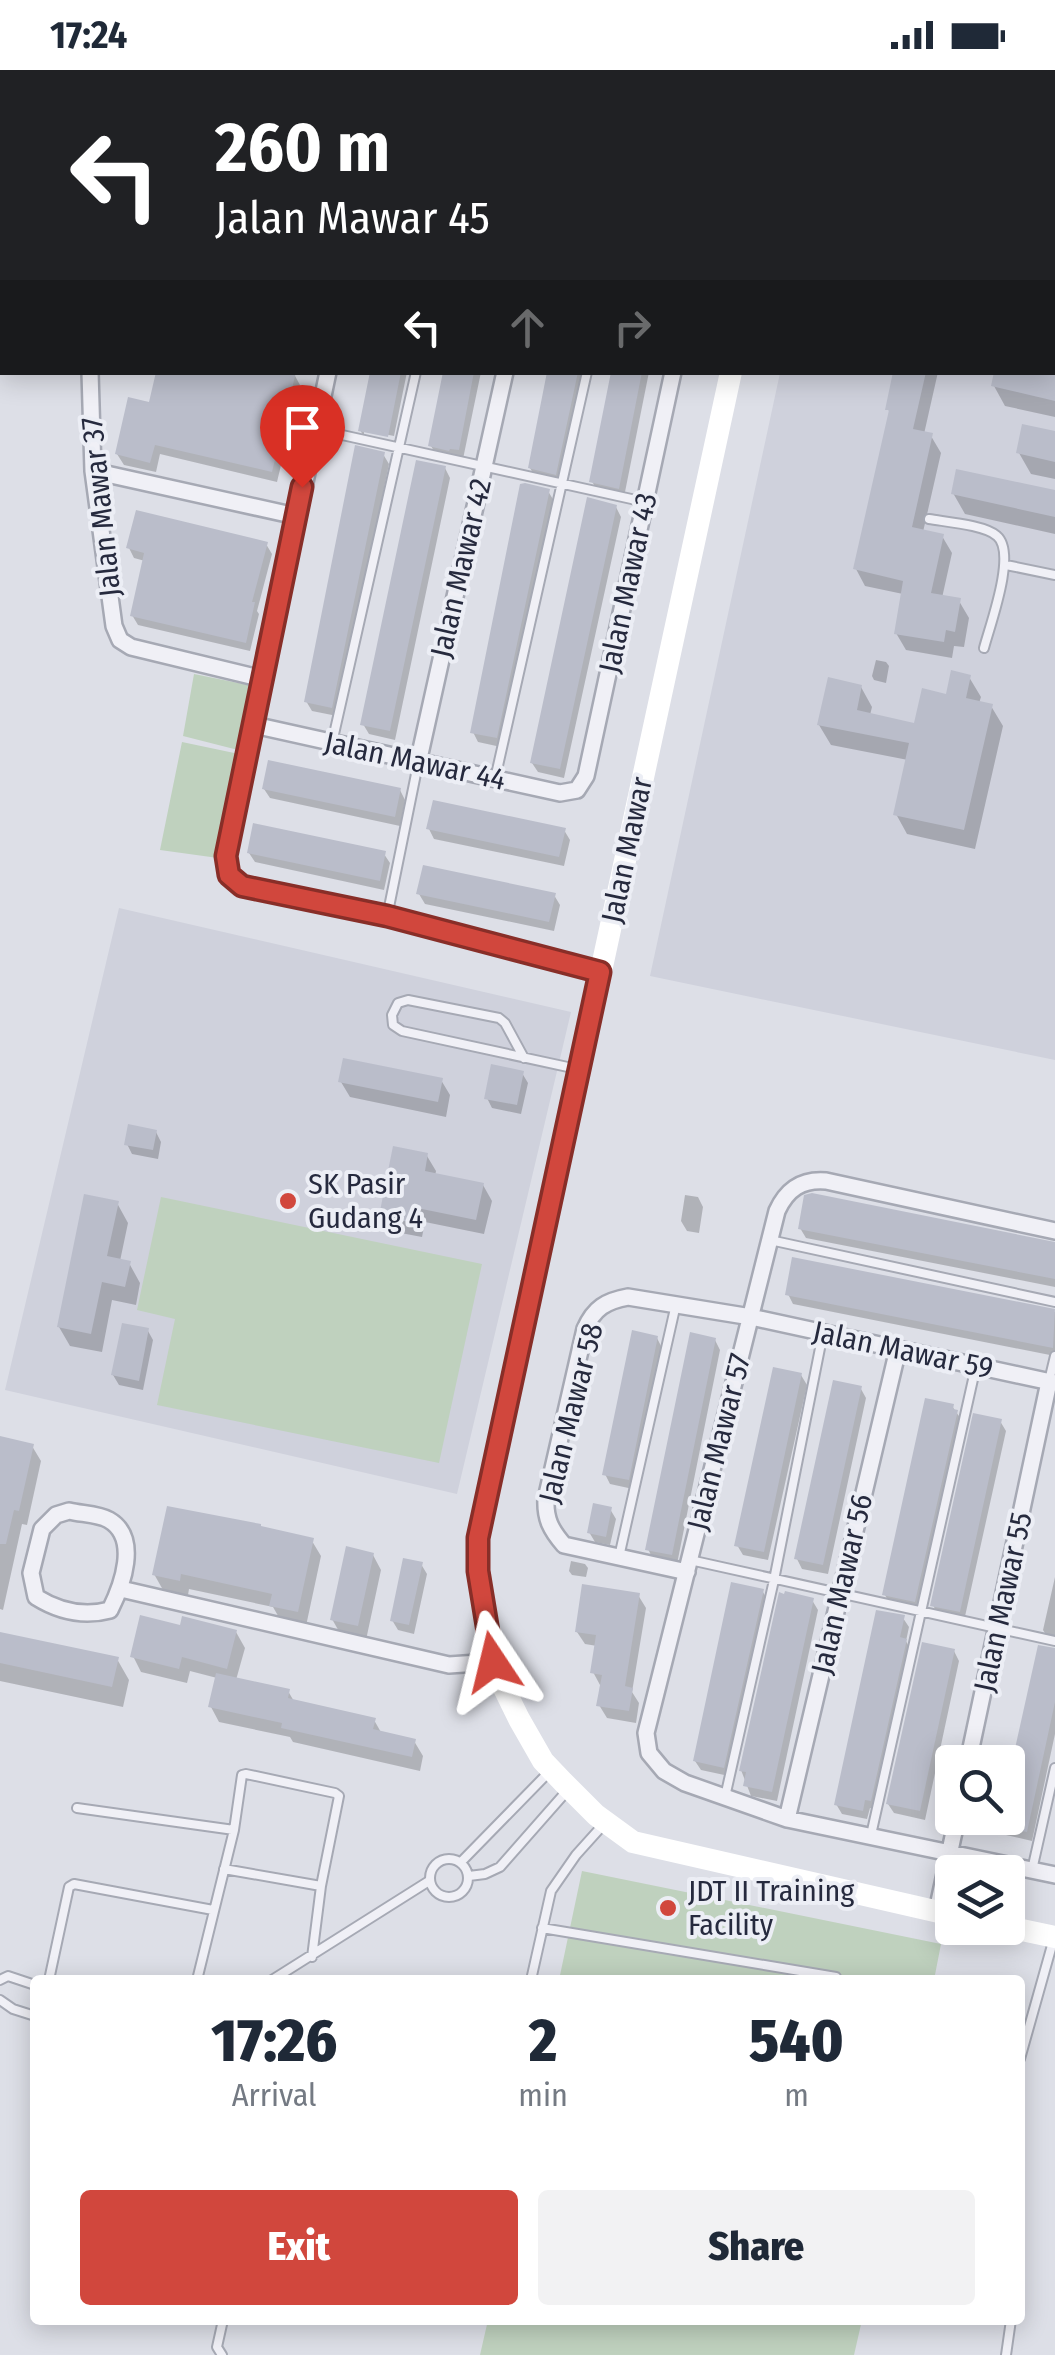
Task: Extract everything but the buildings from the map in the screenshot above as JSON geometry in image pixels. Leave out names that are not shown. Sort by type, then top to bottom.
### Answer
[{"type":"street","name":"Jalan Mawar 37","points":[[90,375],[93,472],[114,626],[120,640],[131,647],[263,679]]},
{"type":"street","points":[[327,375],[226,856],[229,875],[242,886],[387,916],[600,972]]},
{"type":"street","name":"Jalan Mawar 42","points":[[418,763],[504,375]]},
{"type":"street","name":"Jalan Mawar 43","points":[[577,790],[586,776],[671,375]]},
{"type":"street","name":"Jalan Mawar","points":[[730,375],[478,1538],[478,1571],[494,1668],[519,1719],[544,1761],[606,1822],[633,1842],[935,1911]]},
{"type":"street","points":[[93,472],[296,516]]},
{"type":"street","name":"Jalan Mawar 44","points":[[254,725],[560,793],[577,790]]},
{"type":"street","name":"Jalan Mawar 57","points":[[725,1797],[664,1771],[649,1753],[646,1734],[782,1200],[802,1183],[826,1181],[1055,1231]]},
{"type":"street","name":"Jalan Mawar 58","points":[[688,1566],[564,1545],[548,1524],[546,1499],[585,1329],[598,1307],[628,1296],[750,1317]]},
{"type":"street","name":"Jalan Mawar 59","points":[[750,1317],[1052,1383]]},
{"type":"street","name":"Jalan Mawar 56","points":[[786,1820],[898,1350]]},
{"type":"street","name":"Jalan Mawar 55","points":[[972,1745],[1052,1383]]},
{"type":"street","points":[[70,1511],[109,1520],[122,1532],[127,1550],[121,1589],[110,1610],[90,1616],[51,1606],[36,1597],[31,1573],[42,1530],[56,1516],[70,1511]]},
{"type":"street","points":[[121,1589],[449,1666],[493,1662]]},
{"type":"street","points":[[725,1797],[786,1820],[1055,1875]]},
{"type":"street","points":[[949,1853],[953,1835]]},
{"type":"street","points":[[1025,1930],[1054,1937]]},
{"type":"lane","points":[[332,743],[415,375]]},
{"type":"lane","points":[[495,779],[586,375]]},
{"type":"lane","points":[[315,429],[645,502]]},
{"type":"lane","points":[[930,519],[999,536],[1006,564],[984,648]]},
{"type":"lane","points":[[1006,564],[1055,575]]},
{"type":"lane","points":[[387,916],[418,763]]},
{"type":"lane","points":[[524,1058],[504,1023],[495,1016],[408,1000],[398,1003],[392,1011],[393,1025],[402,1031],[524,1058],[579,1070]]},
{"type":"lane","points":[[770,1240],[1055,1302]]},
{"type":"lane","points":[[619,1557],[676,1304]]},
{"type":"lane","points":[[725,1797],[774,1580],[823,1333]]},
{"type":"lane","points":[[1052,1383],[1055,1356]]},
{"type":"lane","points":[[870,1837],[976,1366]]},
{"type":"lane","points":[[688,1566],[774,1580],[1055,1641]]},
{"type":"lane","points":[[1032,1870],[1055,1768]]},
{"type":"lane","points":[[461,1862],[552,1770]]},
{"type":"lane","points":[[198,1975],[234,1830],[242,1775],[246,1774],[339,1796],[320,1886],[312,1956]]},
{"type":"lane","points":[[468,1876],[500,1866],[569,1788]]},
{"type":"lane","points":[[77,1808],[234,1830]]},
{"type":"lane","points":[[532,1975],[548,1900],[558,1879],[606,1822]]},
{"type":"lane","points":[[280,1975],[428,1881],[433,1866],[446,1858],[461,1862],[468,1876],[464,1890],[451,1898],[436,1894],[428,1881]]},
{"type":"lane","points":[[224,1869],[320,1886]]},
{"type":"lane","points":[[51,1975],[69,1886],[74,1884],[214,1910]]},
{"type":"lane","points":[[542,1928],[830,1975]]},
{"type":"lane","points":[[1025,2041],[1054,1937]]},
{"type":"lane","points":[[0,1980],[8,1976],[30,1984]]},
{"type":"lane","points":[[0,2000],[30,2014]]},
{"type":"lane","points":[[222,2325],[216,2347],[222,2355]]},
{"type":"lane","points":[[1006,2355],[1010,2325]]},
{"type":"shaded area","points":[[780,375],[1055,375],[1055,1060],[650,976]]},
{"type":"shaded area","name":"SK Pasir Gudang 4","points":[[119,908],[571,1012],[457,1494],[5,1390]]},
{"type":"green space","points":[[194,674],[253,686],[242,751],[183,736]]},
{"type":"green space","points":[[182,742],[239,754],[218,858],[160,850]]},
{"type":"green space","points":[[161,1197],[482,1264],[439,1463],[157,1405],[175,1319],[137,1310]]},
{"type":"green space","name":"JDT II Training Facility","points":[[582,1871],[935,1943],[941,1945],[935,1975],[560,1975]]},
{"type":"green space","points":[[487,2325],[861,2325],[854,2355],[480,2355]]},
{"type":"place","name":"SK Pasir Gudang 4","points":[[288,1201]]},
{"type":"place","name":"JDT II Training Facility","points":[[668,1908]]},
{"type":"route","points":[[302,487],[226,856],[229,875],[242,886],[387,916],[600,972],[478,1538],[478,1571],[493,1662]]}]
